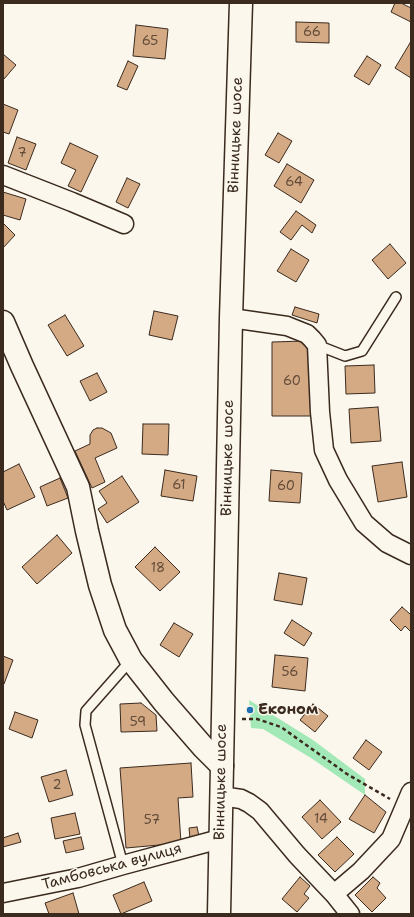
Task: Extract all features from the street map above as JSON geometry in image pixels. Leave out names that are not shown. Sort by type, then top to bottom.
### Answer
[{"type":"main road","name":"Вінницьке шосе","points":[[219,914],[231,318],[241,3]]},
{"type":"main road","points":[[3,322],[78,487],[100,585],[115,630],[131,660],[164,702],[204,748],[222,766]]},
{"type":"street","points":[[3,175],[124,224]]},
{"type":"street","points":[[231,318],[287,326],[307,334],[317,345],[320,412],[324,450],[338,480],[364,523],[387,543],[411,555]]},
{"type":"street","points":[[221,796],[241,799],[260,811],[350,914]]},
{"type":"street","points":[[334,894],[361,871],[391,839],[409,804]]},
{"type":"street","name":"Тамбовська вулиця","points":[[3,893],[78,878],[220,839]]},
{"type":"lane","points":[[317,345],[345,356],[362,351],[396,297]]},
{"type":"lane","points":[[123,865],[85,725],[86,711],[131,660]]},
{"type":"path","points":[[242,719],[257,719],[281,727],[347,774],[409,804]]},
{"type":"green space","points":[[249,700],[313,740],[365,779],[365,795],[311,758],[263,729],[251,728]]},
{"type":"building","points":[[395,3],[401,3],[411,8],[411,22],[391,12]]},
{"type":"building","points":[[296,22],[329,23],[329,43],[296,42]]},
{"type":"building","points":[[136,25],[168,29],[165,59],[133,56]]},
{"type":"building","points":[[410,43],[411,44],[411,78],[395,68]]},
{"type":"building","points":[[3,54],[16,65],[4,79],[3,78]]},
{"type":"building","points":[[367,56],[381,65],[369,85],[354,76]]},
{"type":"building","points":[[128,61],[138,66],[127,90],[117,86]]},
{"type":"building","points":[[3,104],[18,110],[9,134],[3,132]]},
{"type":"building","points":[[278,133],[292,141],[279,163],[265,155]]},
{"type":"building","points":[[17,137],[36,144],[26,170],[8,163]]},
{"type":"building","points":[[70,143],[98,156],[81,192],[68,186],[76,170],[61,163]]},
{"type":"building","points":[[287,164],[314,180],[301,203],[274,186]]},
{"type":"building","points":[[127,178],[140,184],[128,208],[116,202]]},
{"type":"building","points":[[3,192],[26,199],[20,220],[3,215]]},
{"type":"building","points":[[296,211],[316,225],[312,233],[302,225],[291,240],[280,232]]},
{"type":"building","points":[[3,223],[15,235],[3,248]]},
{"type":"building","points":[[390,244],[406,263],[388,279],[372,260]]},
{"type":"building","points":[[291,249],[309,260],[296,282],[277,271]]},
{"type":"building","points":[[295,307],[319,314],[317,323],[292,315]]},
{"type":"building","points":[[154,311],[178,316],[172,340],[149,335]]},
{"type":"building","points":[[65,315],[84,346],[67,356],[48,325]]},
{"type":"building","points":[[305,341],[312,349],[311,416],[272,416],[272,342]]},
{"type":"building","points":[[374,365],[375,393],[346,394],[345,366]]},
{"type":"building","points":[[97,373],[107,392],[90,401],[80,381]]},
{"type":"building","points":[[378,407],[381,441],[351,443],[349,409]]},
{"type":"building","points":[[143,424],[169,424],[168,455],[142,454]]},
{"type":"building","points":[[102,428],[111,433],[117,448],[95,458],[105,482],[92,488],[75,451],[90,444],[90,435],[93,430]]},
{"type":"building","points":[[402,462],[407,497],[378,502],[372,466]]},
{"type":"building","points":[[19,464],[35,497],[7,510],[3,501],[3,472]]},
{"type":"building","points":[[165,470],[197,476],[193,501],[161,496]]},
{"type":"building","points":[[271,470],[302,473],[300,503],[269,501]]},
{"type":"building","points":[[122,476],[139,502],[107,523],[98,509],[107,503],[99,491]]},
{"type":"building","points":[[60,478],[68,498],[47,506],[40,487]]},
{"type":"building","points":[[57,535],[72,553],[37,584],[22,567]]},
{"type":"building","points":[[155,547],[180,572],[160,591],[135,567]]},
{"type":"building","points":[[279,573],[307,578],[302,605],[274,600]]},
{"type":"building","points":[[402,607],[410,614],[411,613],[411,632],[405,626],[401,631],[390,620]]},
{"type":"building","points":[[292,620],[312,633],[304,646],[284,633]]},
{"type":"building","points":[[174,623],[193,634],[179,657],[160,645]]},
{"type":"building","points":[[275,655],[308,658],[305,691],[272,687]]},
{"type":"building","points":[[3,656],[13,660],[4,684],[3,684]]},
{"type":"building","points":[[141,703],[156,715],[157,731],[121,732],[120,704]]},
{"type":"building","points":[[313,704],[328,716],[315,732],[300,720]]},
{"type":"building","points":[[15,712],[38,720],[32,738],[9,729]]},
{"type":"building","points":[[366,740],[382,752],[369,770],[353,758]]},
{"type":"building","points":[[191,763],[193,797],[178,798],[181,843],[126,848],[120,768]]},
{"type":"building","points":[[66,770],[73,795],[49,802],[41,777]]},
{"type":"building","points":[[365,795],[386,812],[374,833],[349,819]]},
{"type":"building","points":[[320,800],[341,822],[322,839],[302,817]]},
{"type":"building","points":[[75,813],[80,834],[55,839],[51,818]]},
{"type":"building","points":[[197,827],[199,836],[190,838],[189,828]]},
{"type":"building","points":[[18,833],[21,842],[3,847],[3,838]]},
{"type":"building","points":[[81,837],[84,849],[66,853],[63,841]]},
{"type":"building","points":[[337,837],[354,854],[335,872],[318,855]]},
{"type":"building","points":[[300,877],[310,886],[304,894],[309,898],[297,912],[282,899]]},
{"type":"building","points":[[373,877],[380,883],[377,888],[386,898],[372,912],[355,895]]},
{"type":"building","points":[[144,882],[152,901],[121,914],[113,895]]},
{"type":"building","points":[[73,893],[79,914],[49,914],[45,903]]},
{"type":"place","name":"Економ","points":[[250,710]]}]
